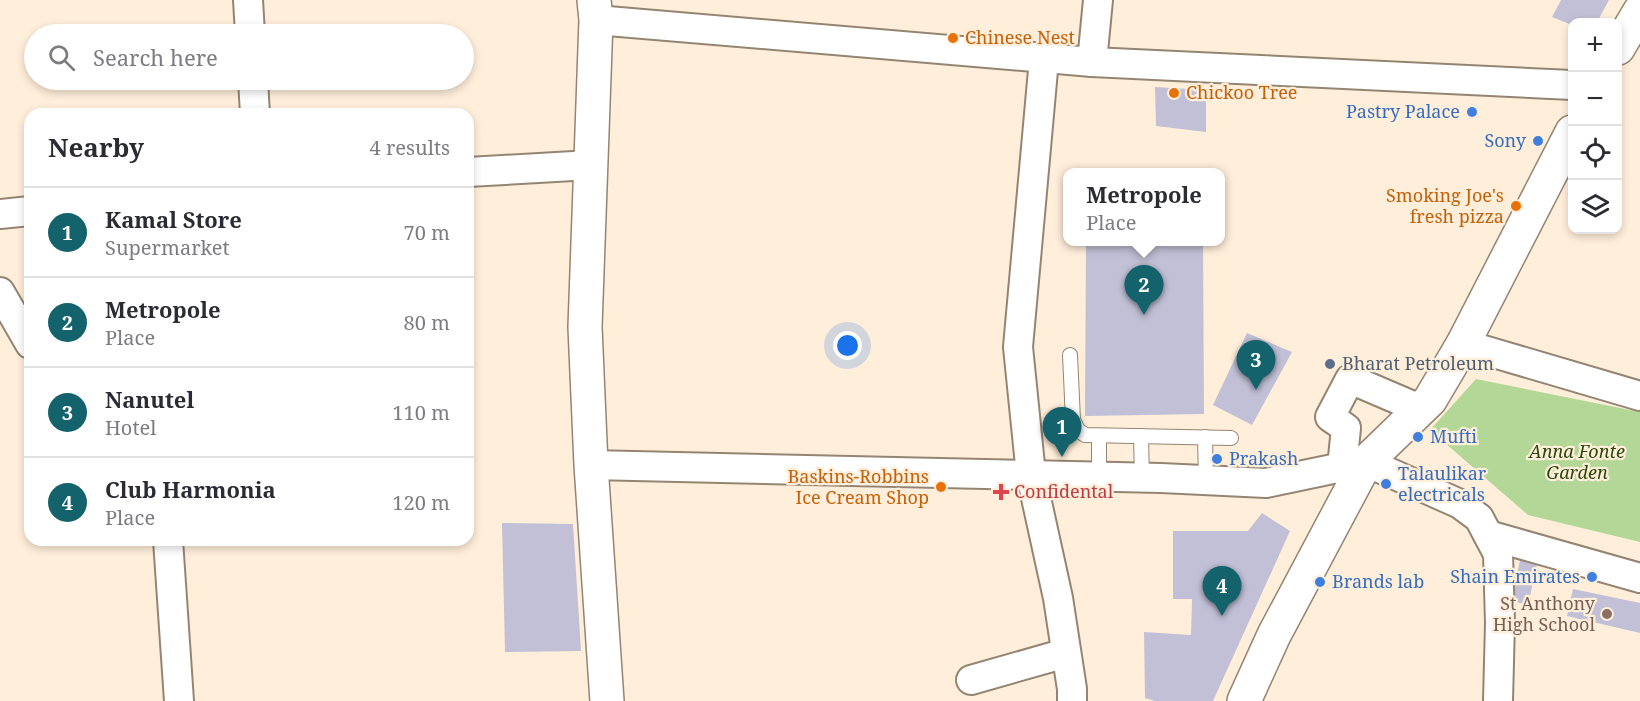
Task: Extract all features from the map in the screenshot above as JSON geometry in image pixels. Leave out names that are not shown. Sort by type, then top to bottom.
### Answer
[{"type":"main road","points":[[595,10],[585,327],[591,465],[607,701]]},
{"type":"main road","points":[[1622,40],[1640,11]]},
{"type":"main road","points":[[1244,701],[1354,465],[1430,400],[1463,344],[1568,140]]},
{"type":"street","points":[[248,0],[249,24]]},
{"type":"street","points":[[1092,62],[1098,0]]},
{"type":"street","points":[[595,10],[1044,59],[1568,84]]},
{"type":"street","points":[[1044,59],[1018,347],[1031,475],[1058,598],[1072,701]]},
{"type":"street","points":[[254,90],[255,108]]},
{"type":"street","points":[[474,172],[591,165]]},
{"type":"street","points":[[0,214],[24,212]]},
{"type":"street","points":[[0,292],[24,334]]},
{"type":"street","points":[[1463,344],[1640,396]]},
{"type":"street","points":[[1354,465],[1346,428],[1330,417],[1350,380],[1420,409]]},
{"type":"street","points":[[591,465],[1266,483],[1354,465],[1460,504],[1479,518],[1498,554],[1500,623],[1498,701]]},
{"type":"street","points":[[1488,535],[1640,578]]},
{"type":"street","points":[[168,546],[179,701]]},
{"type":"street","points":[[971,680],[1066,652]]},
{"type":"lane","points":[[1070,355],[1073,420],[1078,430],[1085,435],[1231,438]]},
{"type":"lane","points":[[1100,436],[1100,477]]},
{"type":"lane","points":[[1141,436],[1142,478]]},
{"type":"lane","points":[[1205,437],[1206,480]]},
{"type":"green space","name":"Anna Fonte Garden","points":[[1476,379],[1640,412],[1640,542],[1528,515],[1430,430]]},
{"type":"building","points":[[1561,0],[1609,0],[1599,18],[1568,18],[1568,23],[1552,17]]},
{"type":"building","points":[[1155,87],[1206,90],[1206,132],[1156,126]]},
{"type":"building","points":[[1086,246],[1203,246],[1204,414],[1085,416]]},
{"type":"building","points":[[1247,333],[1292,352],[1252,425],[1213,405]]},
{"type":"building","points":[[1262,513],[1290,531],[1213,701],[1155,701],[1145,698],[1144,632],[1191,635],[1192,599],[1173,599],[1173,531],[1248,531]]},
{"type":"building","points":[[502,523],[573,524],[581,651],[505,652]]},
{"type":"building","points":[[1520,560],[1537,564],[1528,605],[1512,601]]},
{"type":"building","points":[[1573,589],[1640,603],[1640,633],[1567,616]]},
{"type":"place","name":"Chinese Nest","points":[[953,38]]},
{"type":"place","name":"Chickoo Tree","points":[[1174,93]]},
{"type":"place","name":"Pastry Palace","points":[[1472,112]]},
{"type":"place","name":"Sony","points":[[1538,141]]},
{"type":"place","name":"Smoking Joe's fresh pizza","points":[[1516,206]]},
{"type":"place","name":"Metropole","points":[[1144,315]]},
{"type":"place","name":"Bharat Petroleum","points":[[1330,364]]},
{"type":"place","name":"Nanutel","points":[[1256,390]]},
{"type":"place","name":"Mufti","points":[[1418,437]]},
{"type":"place","name":"Kamal Store","points":[[1062,457]]},
{"type":"place","name":"Prakash","points":[[1217,459]]},
{"type":"place","name":"Talaulikar electricals","points":[[1386,484]]},
{"type":"place","name":"Baskins-Robbins Ice Cream Shop","points":[[941,487]]},
{"type":"place","name":"Confidental","points":[[1001,492]]},
{"type":"place","name":"Shain Emirates","points":[[1592,577]]},
{"type":"place","name":"Brands lab","points":[[1320,582]]},
{"type":"place","name":"St Anthony High School","points":[[1607,614]]},
{"type":"place","name":"Club Harmonia","points":[[1222,616]]}]
